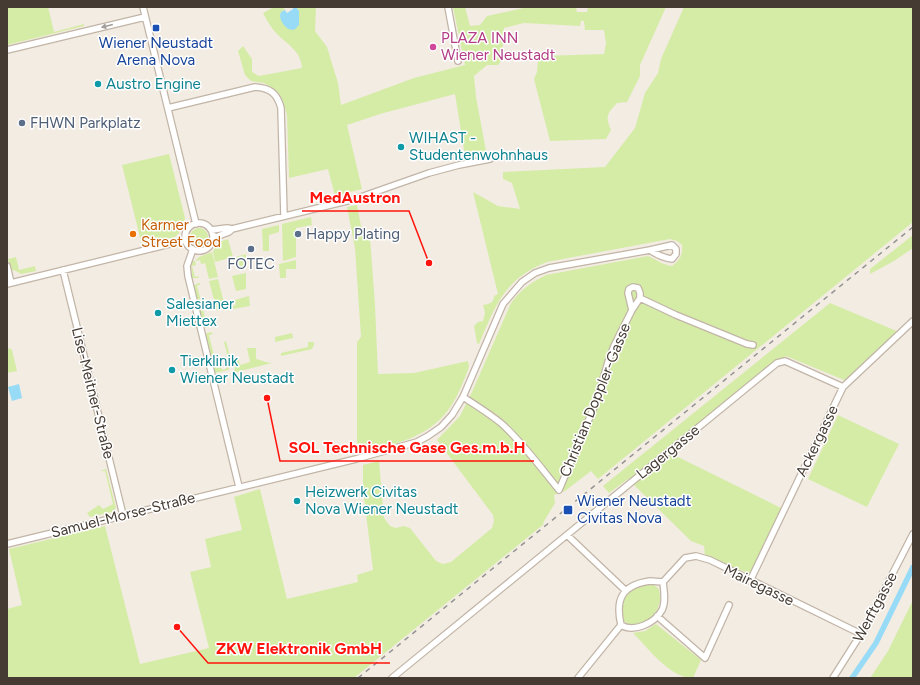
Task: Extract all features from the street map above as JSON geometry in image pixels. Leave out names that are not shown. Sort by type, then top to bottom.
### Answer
[{"type":"street","points":[[143,7],[196,224]]},
{"type":"street","points":[[448,7],[458,62]]},
{"type":"street","points":[[7,50],[145,17]]},
{"type":"street","points":[[168,108],[255,87],[265,88],[274,93],[279,100],[281,108],[284,216]]},
{"type":"street","points":[[212,234],[229,232],[232,229],[346,201],[377,192],[430,173],[459,165],[490,159]]},
{"type":"street","points":[[196,224],[205,225],[212,234],[212,243],[209,248],[204,250],[198,251],[193,249],[189,246],[186,240],[187,231],[191,226],[196,224]]},
{"type":"street","points":[[7,266],[9,283],[186,240]]},
{"type":"street","points":[[193,249],[187,266],[188,276],[239,487]]},
{"type":"street","name":"Samuel-Morse-Straße","points":[[7,544],[407,446],[428,436],[452,415],[463,397],[503,304],[522,282],[549,268],[650,250]]},
{"type":"street","name":"Lise-Meitner-Straße","points":[[63,270],[123,515]]},
{"type":"street","name":"Christian Doppler-Gasse","points":[[463,397],[484,410],[502,425],[520,443],[559,490],[597,400],[608,362],[632,310],[640,298],[638,288],[633,286],[629,289],[628,293],[632,310]]},
{"type":"street","name":"Christian Doppler-Gasse","points":[[640,298],[676,316],[753,345]]},
{"type":"street","name":"Ackergasse","points":[[750,581],[843,387],[913,321]]},
{"type":"street","name":"Lagergasse","points":[[392,678],[777,363],[785,361],[843,387]]},
{"type":"street","name":"Werftgasse","points":[[833,678],[860,634],[913,534]]},
{"type":"street","points":[[567,535],[626,591]]},
{"type":"street","name":"Mairegasse","points":[[663,582],[686,558],[696,556],[710,560],[860,634]]},
{"type":"street","points":[[650,581],[663,582],[664,604],[662,610],[657,616],[651,622],[641,626],[624,627],[621,625],[618,613],[619,601],[626,591],[639,583],[650,581]]},
{"type":"street","points":[[657,616],[705,658],[729,605]]},
{"type":"street","points":[[578,678],[621,625]]},
{"type":"green space","points":[[7,7],[48,7],[54,32],[84,24],[84,26],[7,45]]},
{"type":"green space","points":[[274,7],[283,7],[285,10],[281,12],[280,15],[299,11],[296,7],[316,7],[315,31],[327,47],[338,83],[341,105],[414,78],[465,65],[453,7],[465,7],[470,26],[480,25],[487,16],[528,7],[576,7],[577,12],[587,12],[588,7],[666,7],[640,65],[640,76],[627,102],[617,103],[608,115],[611,130],[606,139],[550,141],[534,79],[537,72],[538,60],[542,56],[604,54],[606,43],[604,30],[585,30],[584,21],[581,21],[580,26],[524,23],[504,28],[502,60],[498,65],[487,65],[474,76],[476,97],[486,151],[465,156],[455,94],[380,114],[347,125],[362,189],[335,196],[328,169],[289,178],[287,115],[282,99],[278,92],[264,83],[251,81],[245,75],[238,51],[243,46],[252,59],[252,72],[259,76],[302,68],[297,53],[275,32],[263,13]]},
{"type":"green space","points":[[684,7],[913,7],[913,222],[598,479],[591,471],[565,491],[554,495],[555,503],[543,523],[544,524],[354,678],[7,678],[7,609],[22,605],[9,549],[105,526],[140,664],[209,648],[190,572],[211,567],[205,539],[242,530],[234,497],[260,489],[287,599],[358,582],[357,575],[373,570],[363,490],[363,465],[379,461],[384,518],[390,526],[396,528],[404,526],[410,528],[436,561],[443,564],[451,562],[492,528],[494,521],[493,515],[437,440],[460,416],[511,303],[527,287],[546,275],[648,256],[672,266],[680,257],[682,245],[677,241],[670,239],[547,262],[532,269],[521,276],[503,295],[479,344],[477,343],[474,326],[478,322],[483,321],[485,313],[483,305],[491,303],[494,296],[498,294],[473,192],[498,206],[520,209],[512,183],[503,179],[503,172],[605,167],[635,128],[645,93],[658,73],[661,59]]},
{"type":"green space","points":[[169,154],[185,218],[184,223],[181,231],[175,237],[142,245],[122,165]]},
{"type":"green space","points":[[357,205],[361,226],[370,238],[378,374],[414,373],[468,361],[469,367],[454,401],[444,416],[435,424],[425,431],[404,441],[369,450],[366,446],[357,443],[357,342],[361,337],[355,248],[347,207]]},
{"type":"green space","points":[[311,217],[312,225],[296,228],[296,257],[283,261],[282,224]]},
{"type":"green space","points":[[279,225],[279,232],[269,235],[269,251],[263,251],[262,229]]},
{"type":"green space","points":[[195,228],[203,228],[208,233],[206,244],[203,246],[195,246],[190,241],[190,233]]},
{"type":"green space","points":[[913,235],[913,248],[894,261],[870,274],[870,269]]},
{"type":"green space","points":[[228,239],[233,257],[215,262],[213,251],[219,242]]},
{"type":"green space","points":[[212,252],[218,277],[209,279],[205,263],[201,264],[200,260],[195,261],[199,257]]},
{"type":"green space","points":[[246,254],[246,268],[239,269],[236,257]]},
{"type":"green space","points":[[16,257],[19,270],[35,266],[36,271],[21,274],[14,270],[11,271],[8,259]]},
{"type":"green space","points":[[296,260],[296,269],[286,269],[286,278],[280,278],[279,264]]},
{"type":"green space","points":[[191,261],[195,261],[196,265],[192,266],[195,277],[199,276],[198,278],[192,278]]},
{"type":"green space","points":[[246,273],[246,289],[236,291],[232,276]]},
{"type":"green space","points":[[218,279],[224,303],[229,303],[225,304],[226,308],[217,311],[209,281]]},
{"type":"green space","points":[[199,283],[201,284],[197,286],[207,325],[210,325],[210,327],[205,328],[193,286]]},
{"type":"green space","points":[[249,296],[250,306],[233,309],[232,306],[236,305],[231,301]]},
{"type":"green space","points":[[830,303],[899,332],[849,382],[786,356],[668,452],[783,509],[753,575],[705,556],[704,546],[691,541],[628,479],[609,493],[603,486]]},
{"type":"green space","points":[[211,332],[213,334],[209,335],[217,368],[221,367],[222,370],[226,369],[226,366],[230,365],[224,342],[226,341],[232,364],[228,370],[215,373],[205,334]]},
{"type":"green space","points":[[292,333],[293,338],[275,342],[275,337]]},
{"type":"green space","points":[[308,342],[314,342],[312,349],[281,356],[281,353],[308,347]]},
{"type":"green space","points":[[10,348],[12,350],[17,371],[7,373],[7,349]]},
{"type":"green space","points":[[247,348],[256,348],[256,359],[272,363],[232,373],[235,369],[233,358],[238,357],[240,365],[250,362]]},
{"type":"green space","points":[[838,415],[899,444],[867,507],[808,479]]},
{"type":"green space","points":[[106,469],[116,508],[112,512],[90,517],[87,513],[99,505],[103,509],[113,504],[105,471],[100,471]]},
{"type":"green space","points":[[644,584],[654,585],[659,589],[660,603],[653,615],[643,623],[631,625],[626,623],[622,618],[623,600],[630,591]]},
{"type":"green space","points":[[913,600],[913,678],[870,678],[888,651]]},
{"type":"green space","points":[[656,624],[701,660],[693,678],[684,677],[660,662],[633,633],[645,631]]},
{"type":"water","points":[[293,7],[296,7],[299,11],[299,25],[294,30],[288,29],[280,17],[281,12],[285,10],[287,13],[293,9]]},
{"type":"water","points":[[19,384],[22,398],[12,401],[8,387]]},
{"type":"waterway","points":[[852,678],[876,643],[913,567]]},
{"type":"railway","points":[[358,678],[913,227]]},
{"type":"place","name":"Wiener Neustadt Arena Nova","points":[[156,28]]},
{"type":"place","name":"PLAZA INN Wiener Neustadt","points":[[433,47]]},
{"type":"place","name":"Austro Engine","points":[[98,84]]},
{"type":"place","name":"FHWN Parkplatz","points":[[22,123]]},
{"type":"place","name":"WIHAST - Studentenwohnhaus","points":[[401,147]]},
{"type":"place","name":"Karmer Street Food","points":[[133,234]]},
{"type":"place","name":"Happy Plating","points":[[298,234]]},
{"type":"place","name":"FOTEC","points":[[251,249]]},
{"type":"place","name":"MedAustron","points":[[429,263]]},
{"type":"place","name":"Salesianer Miettex","points":[[158,313]]},
{"type":"place","name":"Tierklinik Wiener Neustadt","points":[[172,370]]},
{"type":"place","name":"SOL Technische Gase Ges.m.b.H","points":[[267,398]]},
{"type":"place","name":"Heizwerk Civitas Nova Wiener Neustadt","points":[[297,501]]},
{"type":"place","name":"Wiener Neustadt Civitas Nova","points":[[568,510]]},
{"type":"place","name":"ZKW Elektronik GmbH","points":[[177,627]]}]
